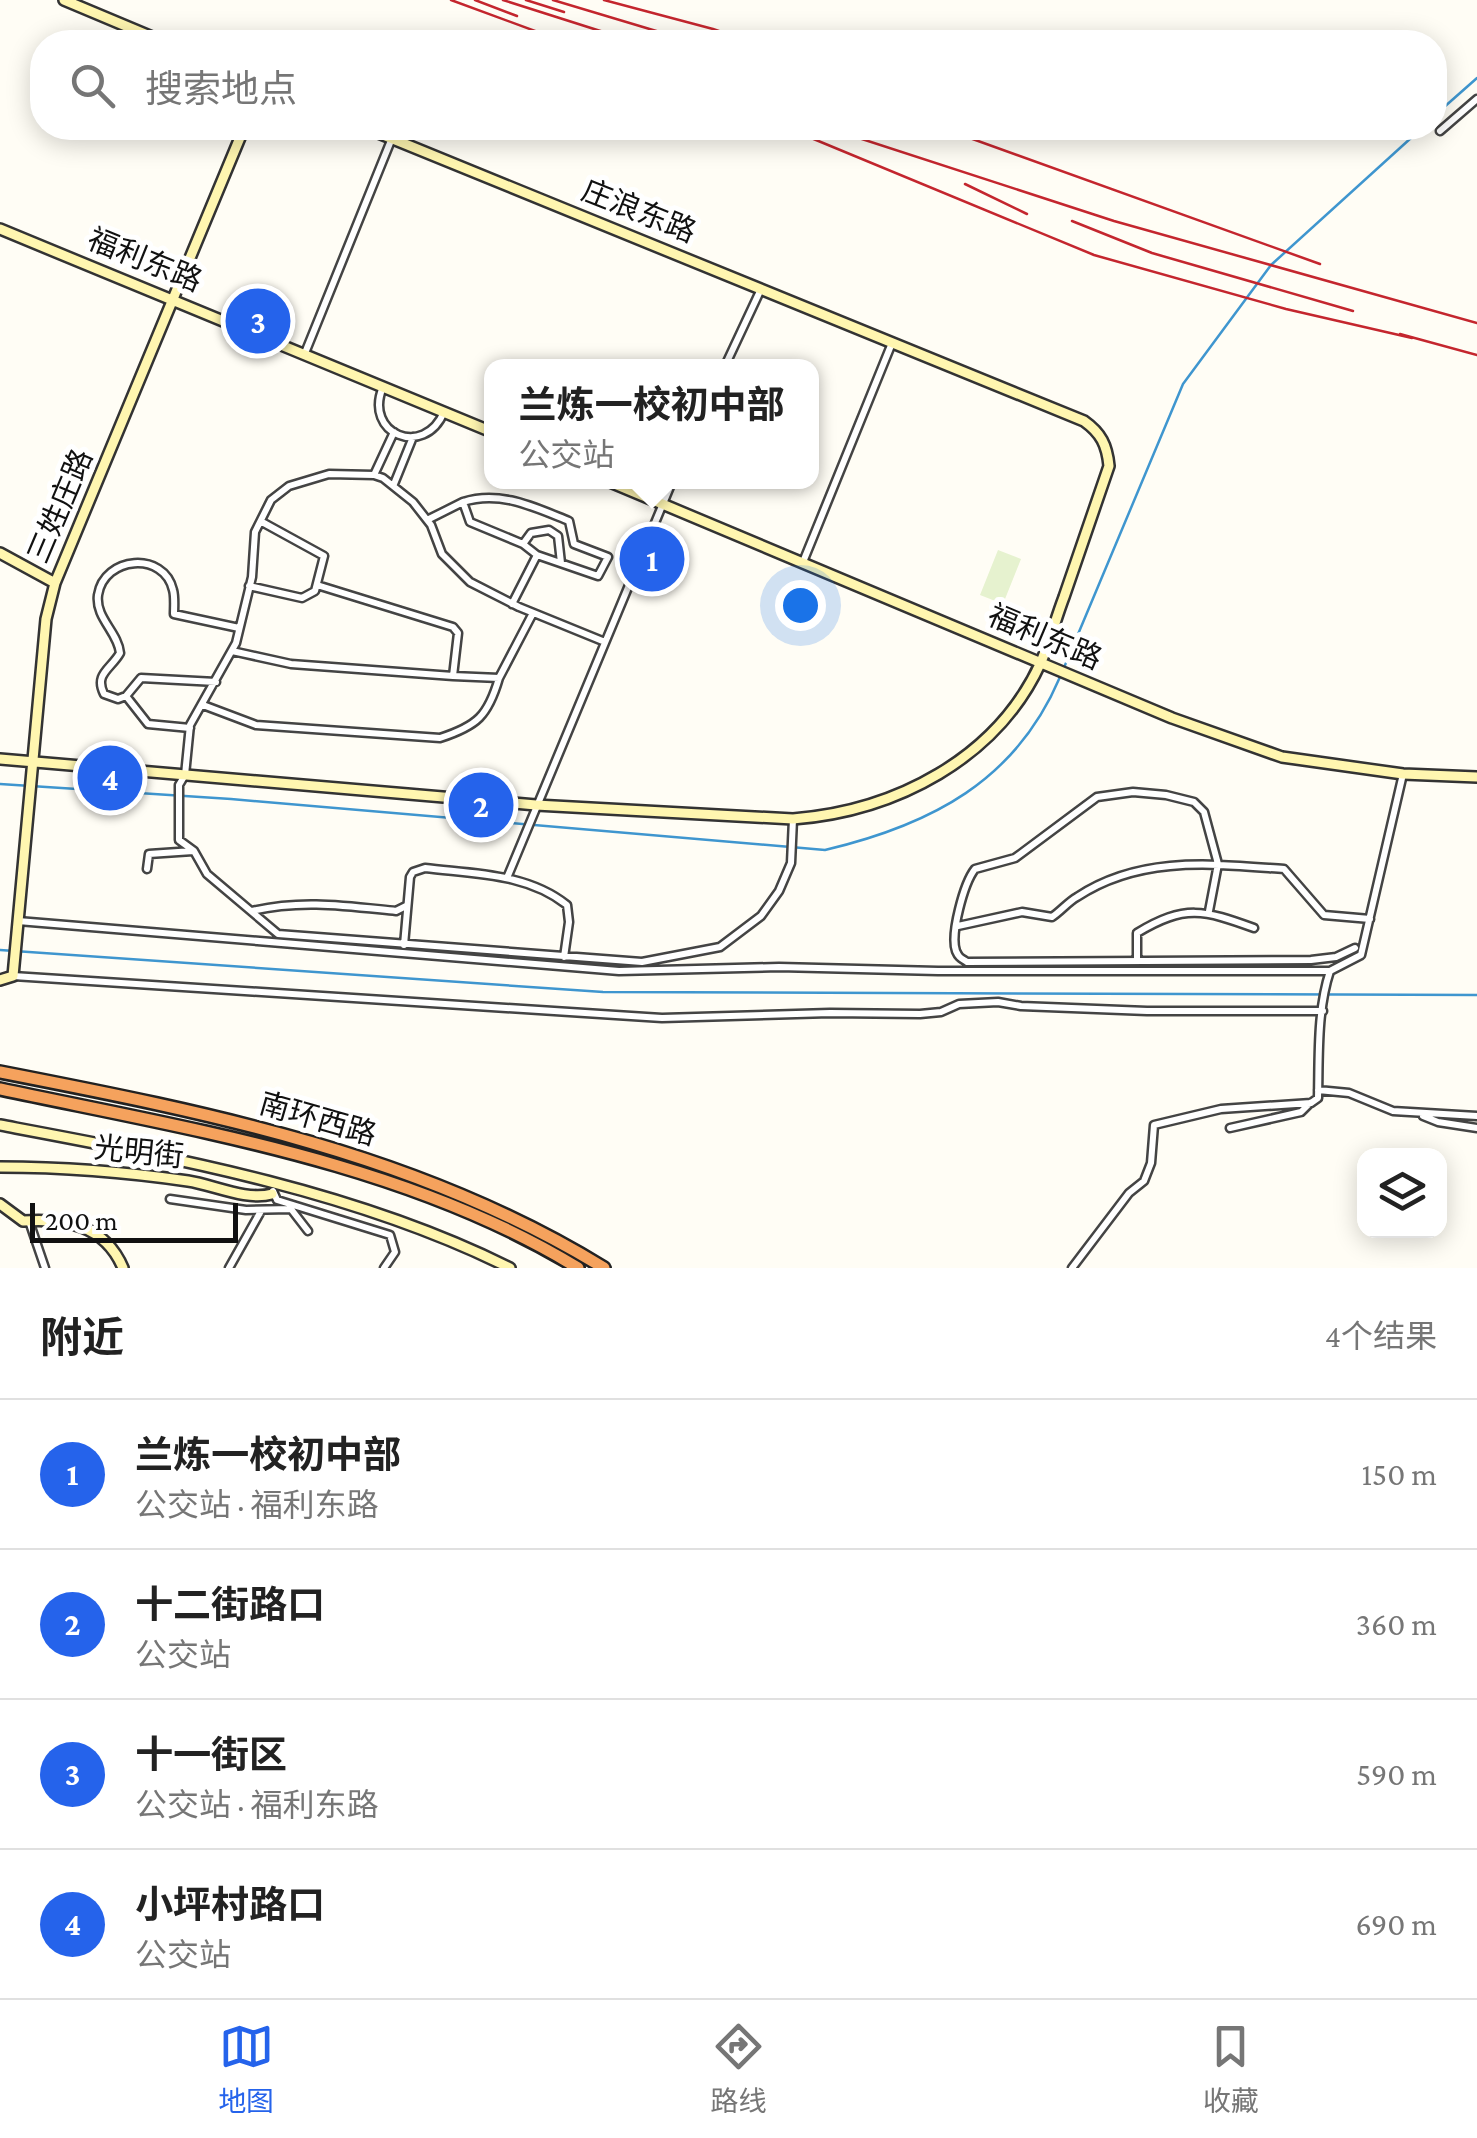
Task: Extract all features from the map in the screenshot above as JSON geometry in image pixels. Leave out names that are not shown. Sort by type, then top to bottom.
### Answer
[{"type":"highway","name":"南环西路","points":[[0,1072],[218,1116],[389,1165],[550,1235],[604,1268]]},
{"type":"highway","name":"南环西路","points":[[0,1088],[214,1134],[382,1180],[540,1245],[578,1268]]},
{"type":"street","points":[[64,0],[135,30]]},
{"type":"street","points":[[1447,125],[1477,99]]},
{"type":"street","name":"三姓庄路","points":[[14,973],[46,619],[55,583],[239,140]]},
{"type":"street","points":[[305,353],[391,140]]},
{"type":"street","name":"庄浪东路","points":[[397,140],[1084,420],[1098,431],[1107,449],[1109,466],[1044,664]]},
{"type":"street","name":"福利东路","points":[[0,229],[484,429]]},
{"type":"street","points":[[728,359],[761,289]]},
{"type":"street","points":[[803,562],[892,342]]},
{"type":"street","points":[[384,386],[378,408],[382,420],[394,432],[413,437],[432,431],[444,412]]},
{"type":"street","points":[[374,475],[394,432]]},
{"type":"street","points":[[394,484],[413,437]]},
{"type":"street","points":[[604,642],[470,582],[442,554],[427,520],[394,484],[374,475],[329,474],[289,486],[272,500],[255,532],[250,586],[232,651],[190,728],[178,802],[179,840],[194,851],[207,874],[278,934],[642,962],[720,947],[761,916],[779,890],[792,857],[794,819]]},
{"type":"street","name":"福利东路","points":[[627,489],[1172,718],[1282,757],[1403,774],[1477,778]]},
{"type":"street","points":[[507,878],[669,489]]},
{"type":"street","points":[[427,520],[463,502],[502,497],[568,521],[574,544],[608,557],[598,576],[538,555],[523,544],[470,522],[463,502]]},
{"type":"street","points":[[549,530],[555,516]]},
{"type":"street","points":[[250,586],[302,598],[315,591],[324,556],[262,522]]},
{"type":"street","points":[[523,544],[531,533],[549,530],[558,536],[561,563]]},
{"type":"street","points":[[0,553],[55,583]]},
{"type":"street","points":[[512,604],[538,555]]},
{"type":"street","points":[[216,682],[141,678],[126,696],[111,698],[104,694],[102,673],[120,654],[99,610],[98,595],[103,581],[127,563],[142,562],[167,577],[174,591],[174,614],[239,628]]},
{"type":"street","points":[[317,585],[453,627],[458,633],[453,676]]},
{"type":"street","points":[[203,705],[256,725],[440,738],[461,732],[481,719],[534,613]]},
{"type":"street","points":[[232,651],[290,664],[499,678]]},
{"type":"street","points":[[0,759],[182,780],[535,809],[823,817],[890,800],[948,770],[983,742],[1044,664]]},
{"type":"street","points":[[126,696],[148,724],[190,728]]},
{"type":"street","points":[[17,924],[620,971],[742,967],[1330,970],[1361,955],[1403,774]]},
{"type":"street","points":[[1209,911],[1218,864],[1204,812],[1194,802],[1166,795],[1114,793],[1098,797],[1015,858],[975,869],[964,892],[956,951],[967,962],[1311,960],[1336,957],[1355,948]]},
{"type":"street","points":[[147,869],[149,854],[194,851]]},
{"type":"street","points":[[958,926],[1022,912],[1052,917],[1077,896],[1127,874],[1175,863],[1284,869],[1324,915],[1370,919]]},
{"type":"street","points":[[404,944],[410,877],[418,869],[507,878],[550,892],[566,905],[569,922],[564,958]]},
{"type":"street","points":[[251,911],[282,904],[396,910],[406,906]]},
{"type":"street","points":[[1137,961],[1137,933],[1179,912],[1209,911],[1254,928]]},
{"type":"street","points":[[1230,1128],[1301,1112],[1318,1098],[1330,970]]},
{"type":"street","points":[[0,980],[14,973],[662,1018],[920,1014],[941,1012],[959,1004],[998,1002],[1147,1011],[1324,1007]]},
{"type":"street","points":[[1318,1090],[1349,1093],[1393,1111],[1477,1116]]},
{"type":"street","points":[[1072,1268],[1120,1204],[1144,1182],[1151,1162],[1154,1125],[1221,1108],[1311,1102]]},
{"type":"street","points":[[1418,1114],[1438,1122],[1477,1128]]},
{"type":"street","points":[[0,1122],[134,1149],[423,1229],[510,1268]]},
{"type":"street","name":"光明街","points":[[0,1168],[190,1181],[252,1195],[274,1190]]},
{"type":"street","points":[[274,1190],[278,1200],[292,1206],[390,1235],[395,1252],[384,1268]]},
{"type":"street","points":[[170,1199],[260,1210],[292,1206]]},
{"type":"street","points":[[0,1204],[23,1221],[56,1219],[83,1228],[116,1253],[122,1268]]},
{"type":"street","points":[[292,1206],[308,1231]]},
{"type":"street","points":[[230,1268],[260,1210]]},
{"type":"street","points":[[30,1221],[45,1268]]},
{"type":"green space","points":[[998,550],[1021,559],[1003,604],[980,595]]},
{"type":"waterway","points":[[1447,105],[1477,78]]},
{"type":"waterway","points":[[1063,670],[1183,384],[1271,265],[1409,140]]},
{"type":"waterway","points":[[0,784],[231,799],[825,850],[900,827],[966,793],[1020,744],[1060,677]]},
{"type":"waterway","points":[[0,950],[603,992],[1477,995]]},
{"type":"railway","points":[[451,0],[532,30]]},
{"type":"railway","points":[[475,0],[517,16]]},
{"type":"railway","points":[[503,0],[597,30]]},
{"type":"railway","points":[[526,0],[564,12]]},
{"type":"railway","points":[[553,0],[653,30]]},
{"type":"railway","points":[[604,0],[716,30]]},
{"type":"railway","points":[[816,140],[1094,255],[1286,309],[1412,338]]},
{"type":"railway","points":[[865,140],[1114,221],[1477,323]]},
{"type":"railway","points":[[975,140],[1320,264]]},
{"type":"railway","points":[[965,184],[1027,214]]},
{"type":"railway","points":[[1072,221],[1152,253],[1353,311]]},
{"type":"railway","points":[[1400,334],[1477,355]]},
{"type":"place","name":"十一街区","points":[[258,321]]},
{"type":"place","name":"兰炼一校初中部","points":[[652,559]]},
{"type":"place","name":"小坪村路口","points":[[110,778]]},
{"type":"place","name":"十二街路口","points":[[481,805]]}]
